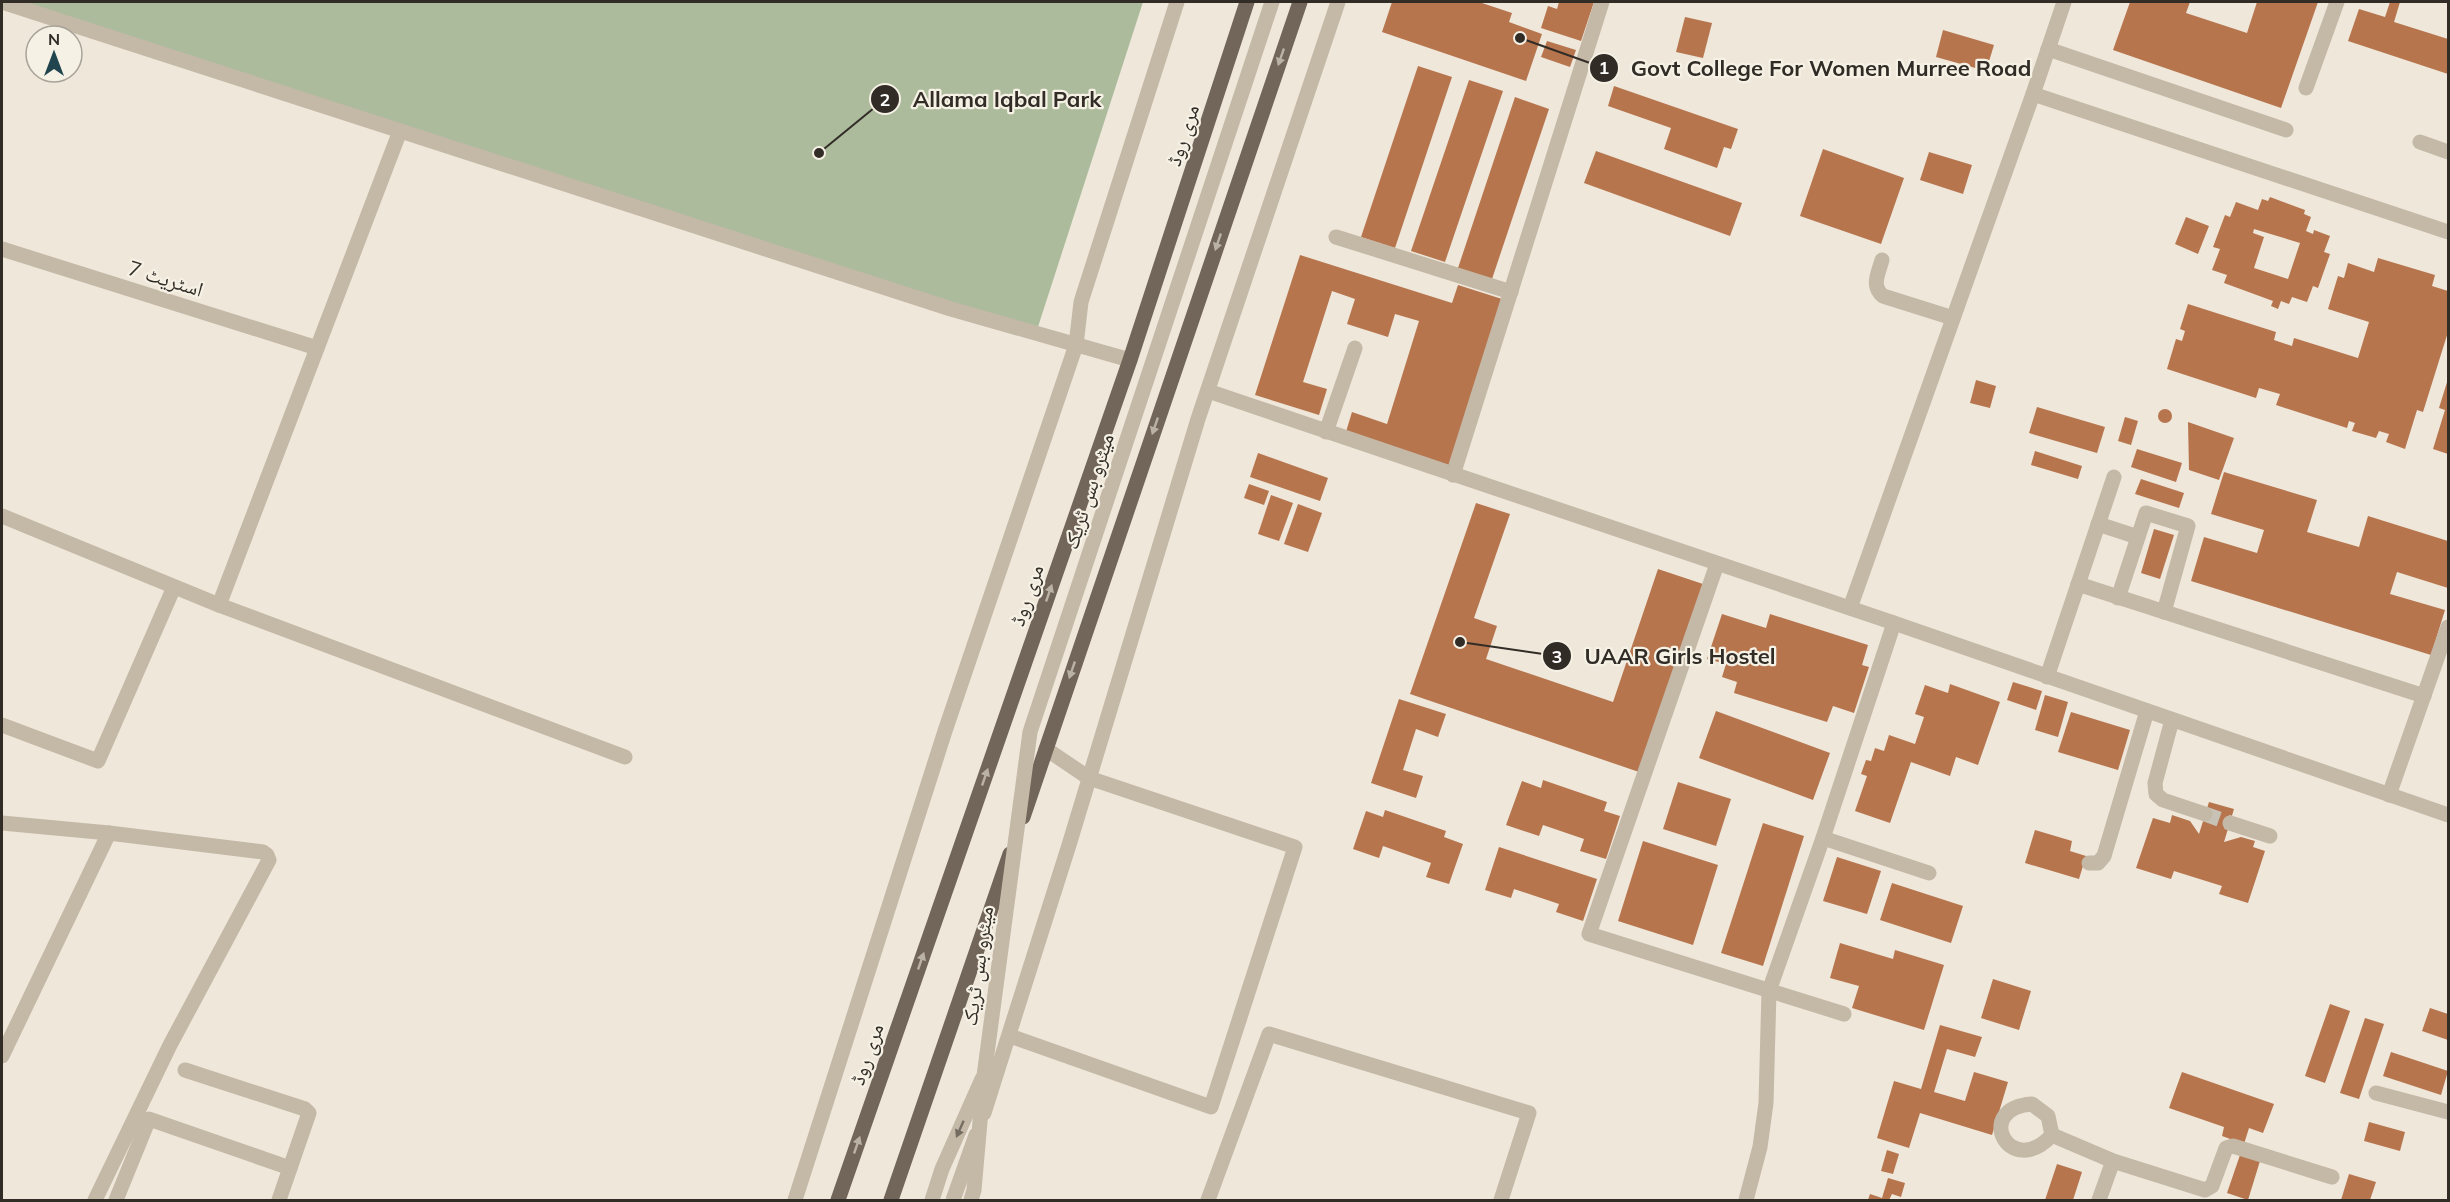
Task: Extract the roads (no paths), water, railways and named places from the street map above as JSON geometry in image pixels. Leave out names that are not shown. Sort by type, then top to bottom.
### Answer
[{"type":"main road","name":"مری روڈ","points":[[838,1200],[1130,360],[1247,2]]},
{"type":"main road","points":[[891,1200],[1300,2]]},
{"type":"street","points":[[2,2],[951,309],[1130,360]]},
{"type":"street","points":[[795,1200],[945,731],[1076,345],[1081,302],[1177,2]]},
{"type":"street","name":"میٹرو بس ٹریک","points":[[971,1200],[974,1190],[984,1076],[1030,732],[1272,2]]},
{"type":"street","points":[[953,1200],[1010,1036],[1208,391],[1338,2]]},
{"type":"street","points":[[1453,476],[1602,2]]},
{"type":"street","points":[[1850,608],[2064,2]]},
{"type":"street","points":[[2306,88],[2337,2]]},
{"type":"street","points":[[2048,49],[2286,129]]},
{"type":"street","points":[[2033,94],[2448,232]]},
{"type":"street","points":[[219,605],[400,131]]},
{"type":"street","points":[[2420,142],[2448,152]]},
{"type":"street","points":[[1336,237],[1511,292]]},
{"type":"street","name":"اسٹریٹ 7","points":[[2,249],[317,348]]},
{"type":"street","points":[[1882,260],[1876,281],[1877,291],[1883,296],[1953,318]]},
{"type":"street","points":[[1326,432],[1355,348]]},
{"type":"street","points":[[1208,391],[1453,476],[1894,623],[2448,815]]},
{"type":"street","points":[[2047,677],[2114,477]]},
{"type":"street","points":[[2118,598],[2146,513],[2188,526],[2164,612]]},
{"type":"street","points":[[2,516],[219,605],[625,757]]},
{"type":"street","points":[[2098,524],[2138,537]]},
{"type":"street","points":[[1717,564],[1590,934],[1768,994],[1844,1014]]},
{"type":"street","points":[[2078,584],[2424,696]]},
{"type":"street","points":[[2,725],[98,761],[174,586]]},
{"type":"street","points":[[1746,1200],[1760,1147],[1766,1103],[1768,994],[1823,838],[1894,623]]},
{"type":"street","points":[[2389,795],[2448,627]]},
{"type":"street","points":[[2089,863],[2098,863],[2104,856],[2147,711]]},
{"type":"street","points":[[2172,720],[2155,783],[2156,794],[2163,800],[2205,814]]},
{"type":"street","points":[[1010,1036],[1211,1107],[1295,847],[1089,778],[1046,748]]},
{"type":"street","points":[[2,823],[109,832],[263,852],[267,855],[268,860],[170,1045],[95,1200]]},
{"type":"street","points":[[2230,823],[2270,836]]},
{"type":"street","points":[[2,1056],[109,832]]},
{"type":"street","points":[[1823,838],[1929,873]]},
{"type":"street","points":[[1208,1200],[1269,1034],[1529,1113],[1501,1200]]},
{"type":"street","points":[[185,1070],[305,1109],[309,1113],[279,1200]]},
{"type":"street","name":"میٹرو بس ٹریک","points":[[932,1200],[942,1169],[984,1076]]},
{"type":"street","points":[[2376,1094],[2448,1112]]},
{"type":"street","points":[[116,1200],[149,1119],[290,1168]]},
{"type":"street","points":[[2052,1136],[2113,1161],[2205,1190],[2212,1186],[2226,1148],[2233,1146],[2332,1177]]},
{"type":"street","points":[[2099,1200],[2113,1161]]},
{"type":"tunnel","points":[[2205,814],[2230,823]]},
{"type":"place","name":"Govt College For Women Murree Road","points":[[1520,38]]},
{"type":"place","name":"Allama Iqbal Park","points":[[819,153]]},
{"type":"place","name":"UAAR Girls Hostel","points":[[1460,642]]}]
